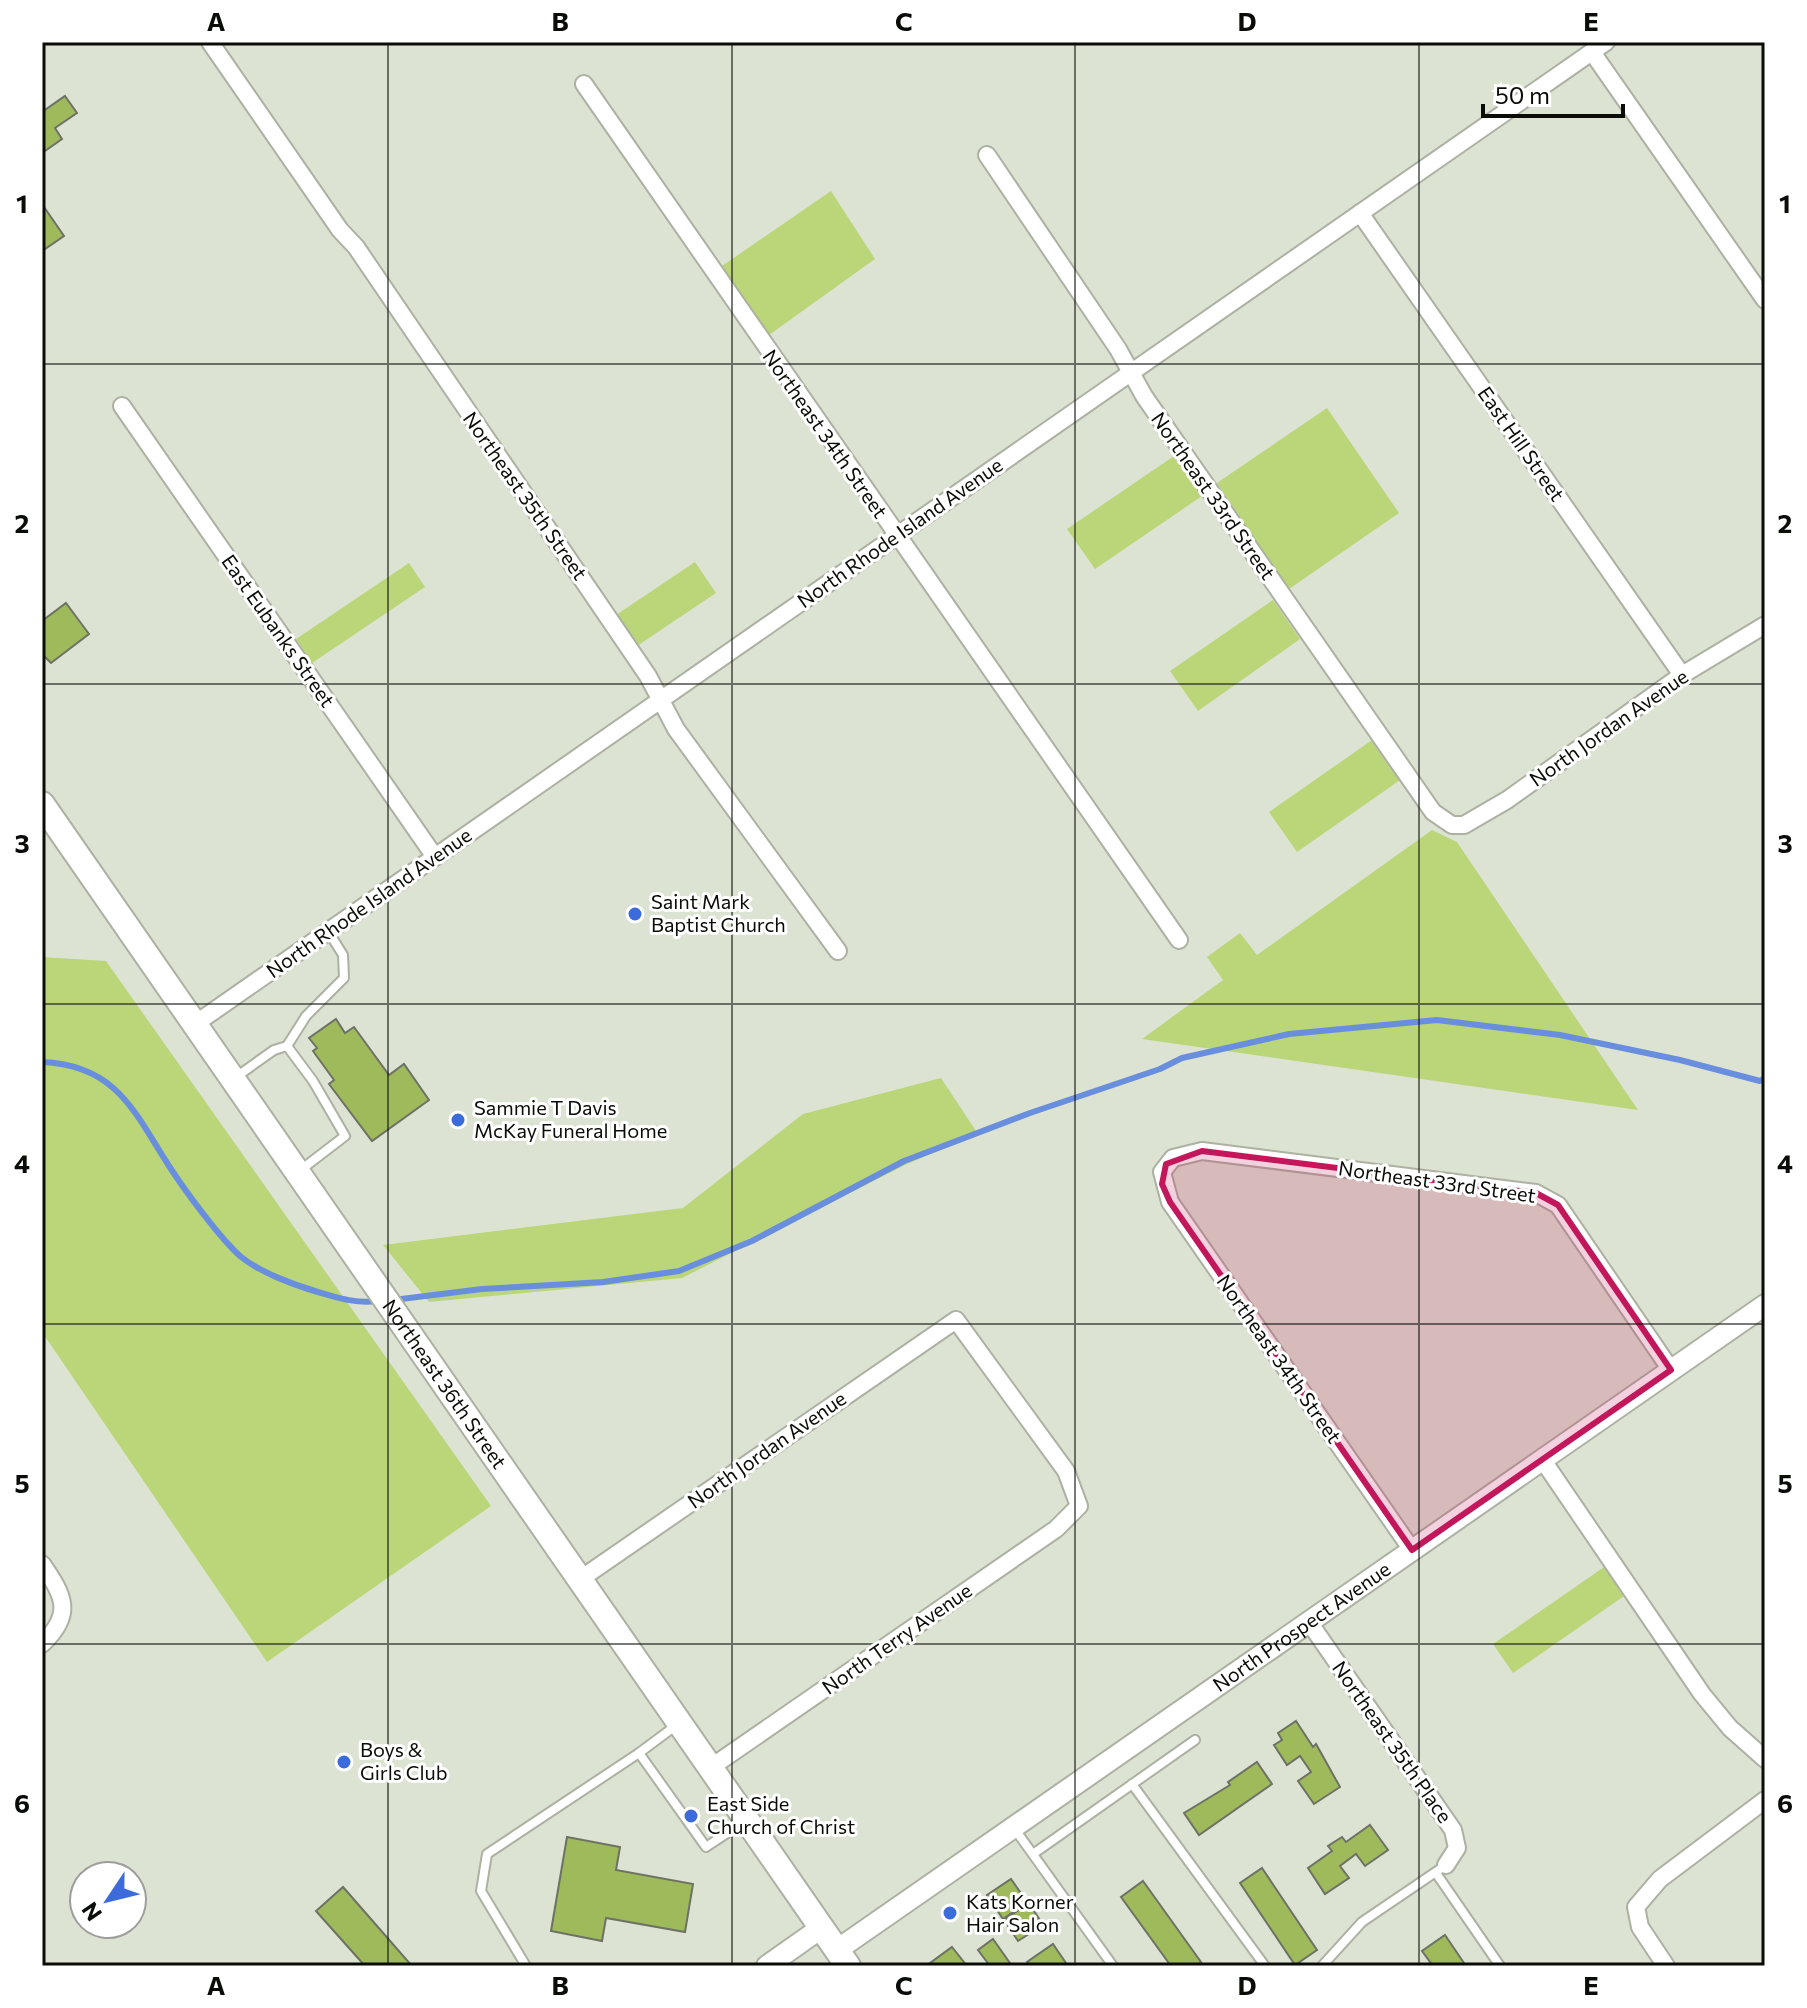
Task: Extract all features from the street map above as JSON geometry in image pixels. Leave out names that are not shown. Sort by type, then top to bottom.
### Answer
[{"type":"main road","name":"Northeast 36th Street","points":[[42,804],[842,1958]]},
{"type":"street","name":"Northeast 35th Street","points":[[210,42],[340,230],[356,247],[495,456],[589,588],[661,700],[676,729],[838,951]]},
{"type":"street","name":"North Rhode Island Avenue","points":[[195,1024],[1599,47]]},
{"type":"street","points":[[1599,47],[1765,300]]},
{"type":"street","name":"Northeast 34th Street","points":[[584,84],[1179,940]]},
{"type":"street","name":"Northeast 33rd Street","points":[[987,155],[1144,396],[1391,752],[1433,812],[1452,825]]},
{"type":"street","name":"East Hill Street","points":[[1360,213],[1682,675]]},
{"type":"street","name":"East Eubanks Street","points":[[122,406],[435,857]]},
{"type":"street","name":"North Jordan Avenue","points":[[1452,825],[1464,825],[1507,800],[1682,675],[1765,625]]},
{"type":"street","name":"Northeast 33rd Street","points":[[1166,1164],[1183,1153],[1202,1151],[1536,1193],[1558,1205],[1671,1370]]},
{"type":"street","name":"Northeast 34th Street","points":[[1166,1164],[1162,1184],[1170,1202],[1412,1550]]},
{"type":"street","name":"North Prospect Avenue","points":[[842,1958],[1014,1827],[1765,1305]]},
{"type":"street","name":"North Jordan Avenue","points":[[579,1580],[956,1320]]},
{"type":"street","name":"North Terry Avenue","points":[[710,1768],[1056,1529],[1079,1506],[1066,1471],[956,1320]]},
{"type":"street","points":[[1542,1459],[1674,1647],[1702,1694],[1730,1728],[1765,1759]]},
{"type":"street","points":[[42,1564],[62,1597],[63,1615],[60,1624],[42,1644]]},
{"type":"street","name":"Northeast 35th Place","points":[[1309,1622],[1453,1830],[1457,1848],[1441,1869]]},
{"type":"street","points":[[1666,1966],[1636,1918],[1636,1907],[1643,1895],[1765,1800]]},
{"type":"street","points":[[767,1966],[821,1928]]},
{"type":"lane","points":[[233,1079],[274,1050],[287,1046],[306,1016],[344,978],[343,955],[328,931]]},
{"type":"lane","points":[[287,1046],[313,1081],[345,1136],[298,1172]]},
{"type":"lane","points":[[526,1966],[481,1891],[487,1854],[679,1724]]},
{"type":"lane","points":[[1033,1854],[1195,1740]]},
{"type":"lane","points":[[639,1753],[706,1847],[746,1820]]},
{"type":"lane","points":[[1132,1784],[1265,1966]]},
{"type":"lane","points":[[1014,1827],[1113,1966]]},
{"type":"lane","points":[[1322,1966],[1362,1922],[1441,1869],[1500,1966]]},
{"type":"highlighted area","points":[[1202,1151],[1536,1193],[1558,1205],[1671,1370],[1412,1550],[1170,1202],[1162,1184],[1166,1164]]},
{"type":"green space","points":[[831,191],[875,259],[769,335],[722,266]]},
{"type":"green space","points":[[1327,408],[1399,513],[1289,589],[1217,483]]},
{"type":"green space","points":[[1174,456],[1202,496],[1095,569],[1067,529]]},
{"type":"green space","points":[[695,562],[716,593],[637,646],[616,615]]},
{"type":"green space","points":[[409,563],[425,587],[312,663],[296,639]]},
{"type":"green space","points":[[1273,600],[1300,639],[1198,711],[1170,671]]},
{"type":"green space","points":[[1375,738],[1403,778],[1297,852],[1269,812]]},
{"type":"green space","points":[[1432,830],[1457,842],[1638,1110],[1142,1039],[1223,980],[1207,957],[1240,933],[1257,955]]},
{"type":"green space","points":[[42,957],[106,961],[491,1506],[267,1662],[42,1332]]},
{"type":"green space","points":[[941,1078],[978,1134],[907,1164],[682,1278],[429,1302],[383,1245],[683,1208],[803,1114]]},
{"type":"green space","points":[[1607,1565],[1627,1594],[1513,1673],[1493,1644]]},
{"type":"building","points":[[65,96],[77,113],[55,128],[62,139],[42,153],[42,112]]},
{"type":"building","points":[[42,204],[64,236],[42,251]]},
{"type":"building","points":[[66,603],[89,634],[51,663],[42,654],[42,621]]},
{"type":"building","points":[[336,1019],[345,1033],[354,1027],[389,1075],[404,1064],[429,1100],[372,1141],[329,1084],[334,1080],[313,1051],[317,1048],[309,1038]]},
{"type":"building","points":[[1296,1721],[1313,1747],[1316,1744],[1340,1787],[1314,1804],[1298,1781],[1311,1772],[1300,1756],[1287,1765],[1274,1745],[1282,1740],[1278,1733]]},
{"type":"building","points":[[1257,1762],[1272,1784],[1199,1835],[1184,1813],[1230,1785],[1228,1782]]},
{"type":"building","points":[[1370,1825],[1388,1850],[1365,1866],[1356,1854],[1340,1866],[1349,1878],[1325,1894],[1308,1868],[1332,1851],[1328,1846],[1342,1837],[1346,1842]]},
{"type":"building","points":[[567,1837],[620,1847],[616,1870],[693,1884],[685,1932],[606,1918],[602,1941],[551,1931]]},
{"type":"building","points":[[1262,1868],[1317,1950],[1295,1965],[1240,1883]]},
{"type":"building","points":[[1011,1879],[1027,1902],[1003,1919],[987,1895]]},
{"type":"building","points":[[1143,1881],[1201,1962],[1196,1966],[1171,1966],[1121,1897]]},
{"type":"building","points":[[343,1887],[412,1966],[365,1966],[316,1911]]},
{"type":"building","points":[[1029,1903],[1043,1925],[1018,1941],[1004,1920]]},
{"type":"building","points":[[1445,1935],[1466,1966],[1433,1966],[1422,1951]]},
{"type":"building","points":[[993,1939],[1012,1966],[990,1966],[978,1950]]},
{"type":"building","points":[[1053,1944],[1068,1966],[1030,1966],[1027,1962]]},
{"type":"building","points":[[952,1947],[967,1966],[926,1966]]},
{"type":"waterway","points":[[393,1300],[482,1289],[603,1282],[679,1271],[752,1241],[904,1161],[1030,1113],[1160,1069],[1182,1058],[1289,1034],[1437,1020],[1560,1035],[1680,1060],[1760,1081],[1765,1078]]},
{"type":"waterway","points":[[42,1062],[68,1065],[89,1072],[122,1096],[177,1179],[232,1248],[248,1262],[298,1286],[355,1301],[378,1301]]},
{"type":"place","name":"Saint Mark Baptist Church","points":[[635,914]]},
{"type":"place","name":"Sammie T Davis McKay Funeral Home","points":[[458,1120]]},
{"type":"place","name":"Boys & Girls Club","points":[[344,1762]]},
{"type":"place","name":"East Side Church of Christ","points":[[691,1816]]},
{"type":"place","name":"Kats Korner Hair Salon","points":[[950,1913]]}]
